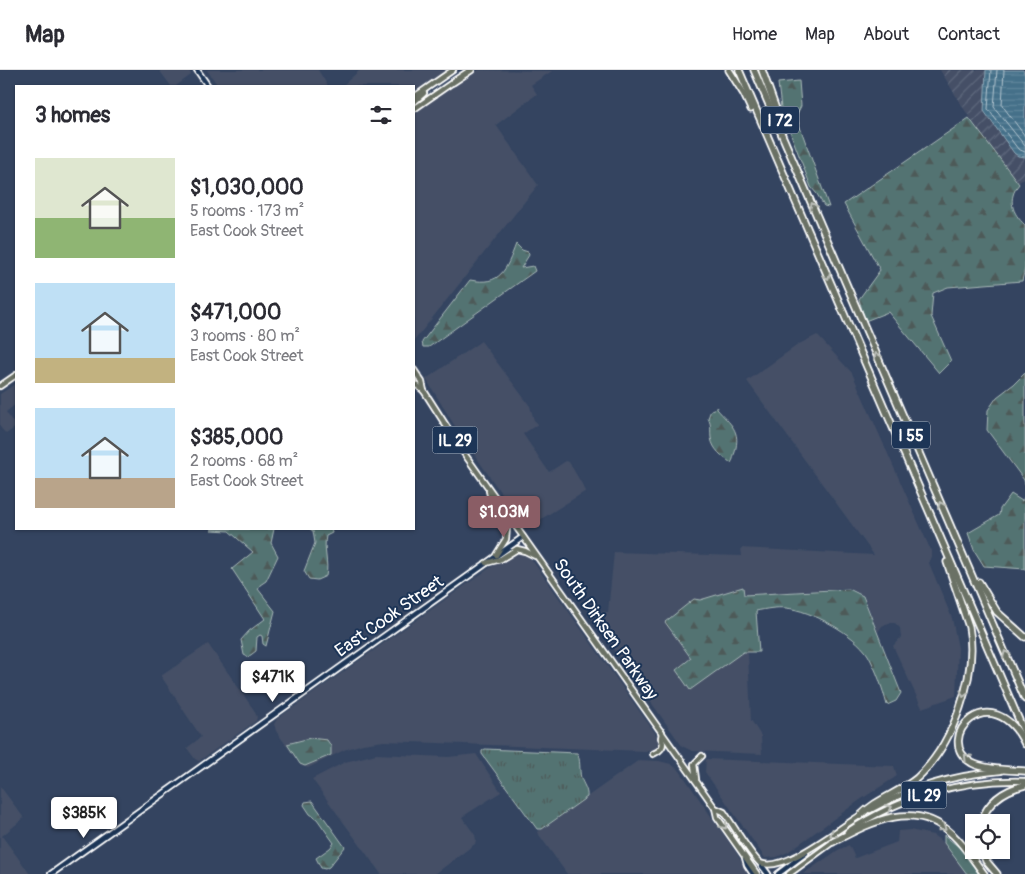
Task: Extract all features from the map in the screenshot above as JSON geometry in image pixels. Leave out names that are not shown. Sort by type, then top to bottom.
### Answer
[{"type":"highway","points":[[453,82],[471,70]]},
{"type":"highway","points":[[729,70],[744,94],[771,146]]},
{"type":"highway","name":"I 55","points":[[739,70],[1025,734]]},
{"type":"highway","name":"I 55","points":[[754,70],[1025,699]]},
{"type":"highway","name":"I 72","points":[[762,70],[797,171]]},
{"type":"highway","points":[[860,816],[867,808],[917,778],[932,761],[954,721],[968,676],[972,652],[969,627],[930,513]]},
{"type":"highway","points":[[956,539],[992,606],[1006,622],[1025,637]]},
{"type":"highway","points":[[1012,770],[981,767],[968,760],[960,749],[959,739],[961,730],[974,715],[992,713],[1002,717],[1013,726],[1025,744]]},
{"type":"highway","name":"IL 29","points":[[1012,770],[1025,771]]},
{"type":"highway","points":[[986,814],[990,804],[1001,794],[1012,788],[1025,785]]},
{"type":"highway","points":[[833,842],[886,818],[906,815],[922,818],[948,830],[959,841],[984,874]]},
{"type":"highway","points":[[985,859],[997,874]]},
{"type":"main road","points":[[415,96],[453,70]]},
{"type":"main road","points":[[415,108],[453,82]]},
{"type":"main road","points":[[415,101],[428,87]]},
{"type":"main road","name":"South Dirksen Parkway","points":[[415,372],[422,382],[424,391],[457,444],[697,783],[716,808],[724,812],[759,862]]},
{"type":"main road","points":[[0,386],[15,376]]},
{"type":"main road","name":"South Dirksen Parkway","points":[[415,384],[424,391]]},
{"type":"main road","points":[[488,487],[493,507],[507,528],[506,539],[496,555]]},
{"type":"main road","points":[[486,563],[501,559],[517,549],[537,557]]},
{"type":"main road","points":[[653,754],[660,751],[663,747],[663,741],[660,738],[662,732]]},
{"type":"main road","points":[[697,783],[694,761],[702,756]]},
{"type":"main road","name":"IL 29","points":[[759,862],[773,867],[780,866],[806,854],[860,816],[889,800],[936,782],[980,773],[1012,770]]},
{"type":"main road","name":"IL 29","points":[[789,874],[859,824],[880,812],[911,799],[934,792],[984,782],[1025,781]]},
{"type":"main road","name":"South Dirksen Parkway","points":[[716,808],[717,817],[755,874]]},
{"type":"street","points":[[197,70],[207,85]]},
{"type":"street","name":"East Cook Street","points":[[51,874],[523,537]]},
{"type":"street","points":[[778,874],[806,854]]},
{"type":"street","name":"South Dirksen Parkway","points":[[759,862],[768,874]]},
{"type":"shaded area","points":[[159,70],[189,70],[191,75],[177,85],[170,85]]},
{"type":"shaded area","points":[[207,70],[318,70],[327,85],[217,85]]},
{"type":"shaded area","points":[[360,70],[448,70],[415,91],[415,85],[343,85]]},
{"type":"shaded area","points":[[478,70],[552,71],[531,85],[537,94],[496,125],[538,185],[415,340],[415,111]]},
{"type":"shaded area","points":[[940,70],[1025,70],[1025,178],[1016,184],[964,109]]},
{"type":"shaded area","points":[[817,335],[852,373],[932,553],[929,563],[952,618],[958,648],[956,696],[922,708],[893,646],[901,637],[900,628],[895,623],[889,623],[882,626],[878,632],[864,596],[849,588],[744,595],[743,583],[743,587],[700,600],[694,600],[665,622],[691,658],[748,652],[751,720],[761,736],[762,754],[692,751],[682,746],[587,612],[608,612],[614,552],[742,556],[741,548],[874,555],[747,381],[799,344]]},
{"type":"shaded area","points":[[481,341],[530,406],[534,420],[538,424],[523,434],[549,472],[566,461],[569,462],[586,491],[530,526],[524,525],[519,519],[456,428],[426,379]]},
{"type":"shaded area","points":[[15,384],[15,405],[6,412],[15,428],[6,434],[0,427],[0,394]]},
{"type":"shaded area","points":[[519,551],[527,554],[532,560],[661,741],[661,748],[644,751],[384,741],[363,744],[344,750],[308,768],[301,766],[276,731],[274,724],[277,719],[508,555]]},
{"type":"shaded area","points":[[208,644],[257,717],[256,721],[199,761],[195,759],[187,748],[201,737],[161,676]]},
{"type":"shaded area","points":[[376,754],[448,757],[476,754],[501,792],[462,817],[475,835],[475,844],[435,874],[381,874],[312,779],[345,762]]},
{"type":"shaded area","points":[[706,759],[894,766],[897,776],[788,852],[777,857],[765,858],[705,772]]},
{"type":"shaded area","points":[[639,760],[671,764],[680,771],[749,874],[567,874],[537,832]]},
{"type":"shaded area","points":[[0,786],[24,818],[2,836],[30,874],[0,874]]},
{"type":"shaded area","points":[[910,830],[933,835],[944,843],[967,874],[803,874],[838,850],[849,845],[855,858],[897,842],[898,831]]},
{"type":"green space","points":[[799,81],[801,106],[796,116],[829,207],[824,206],[811,187],[781,108],[778,83]]},
{"type":"green space","points":[[969,118],[1019,184],[1012,200],[1014,211],[1025,225],[1025,268],[1022,281],[948,287],[933,293],[931,316],[951,361],[939,373],[888,312],[865,321],[859,299],[880,270],[844,204]]},
{"type":"green space","points":[[516,244],[522,250],[528,252],[529,255],[521,268],[533,266],[535,271],[429,347],[423,347],[422,342],[470,280],[489,281],[496,278],[505,268]]},
{"type":"green space","points":[[1025,373],[1025,485],[1024,480],[987,430],[988,410],[997,397]]},
{"type":"green space","points":[[718,407],[717,409],[734,428],[736,433],[737,444],[731,463],[716,449],[711,438],[708,418],[711,410]]},
{"type":"green space","points":[[1011,494],[1022,501],[1025,496],[1025,569],[984,566],[974,550],[968,533],[999,515],[1000,509]]},
{"type":"green space","points":[[211,530],[274,530],[271,543],[278,556],[266,581],[258,589],[275,611],[266,646],[263,644],[262,636],[260,635],[257,637],[256,651],[248,657],[244,655],[241,640],[249,631],[265,619],[232,569],[253,552],[229,531]]},
{"type":"green space","points":[[312,530],[331,530],[332,533],[326,536],[325,541],[326,576],[317,580],[309,579],[304,571],[315,543]]},
{"type":"green space","points":[[743,587],[744,595],[849,589],[863,596],[901,693],[896,701],[887,705],[879,679],[868,655],[853,639],[843,631],[819,618],[796,610],[782,608],[756,611],[759,652],[743,652],[690,690],[676,670],[691,658],[665,622],[694,599],[700,600]]},
{"type":"green space","points":[[310,738],[327,740],[331,746],[331,755],[305,766],[300,764],[287,744]]},
{"type":"green space","points":[[485,749],[577,753],[581,778],[587,797],[542,829],[537,829],[482,754],[482,751]]},
{"type":"green space","points":[[312,801],[345,847],[329,867],[325,869],[321,868],[316,858],[334,843],[317,819],[310,814],[304,805],[305,802]]},
{"type":"green space","points":[[944,835],[960,848],[965,855],[965,859],[968,859],[979,874],[967,874],[944,843]]},
{"type":"water","points":[[986,70],[1023,70],[1025,76],[1025,157],[1014,153],[984,111]]}]
